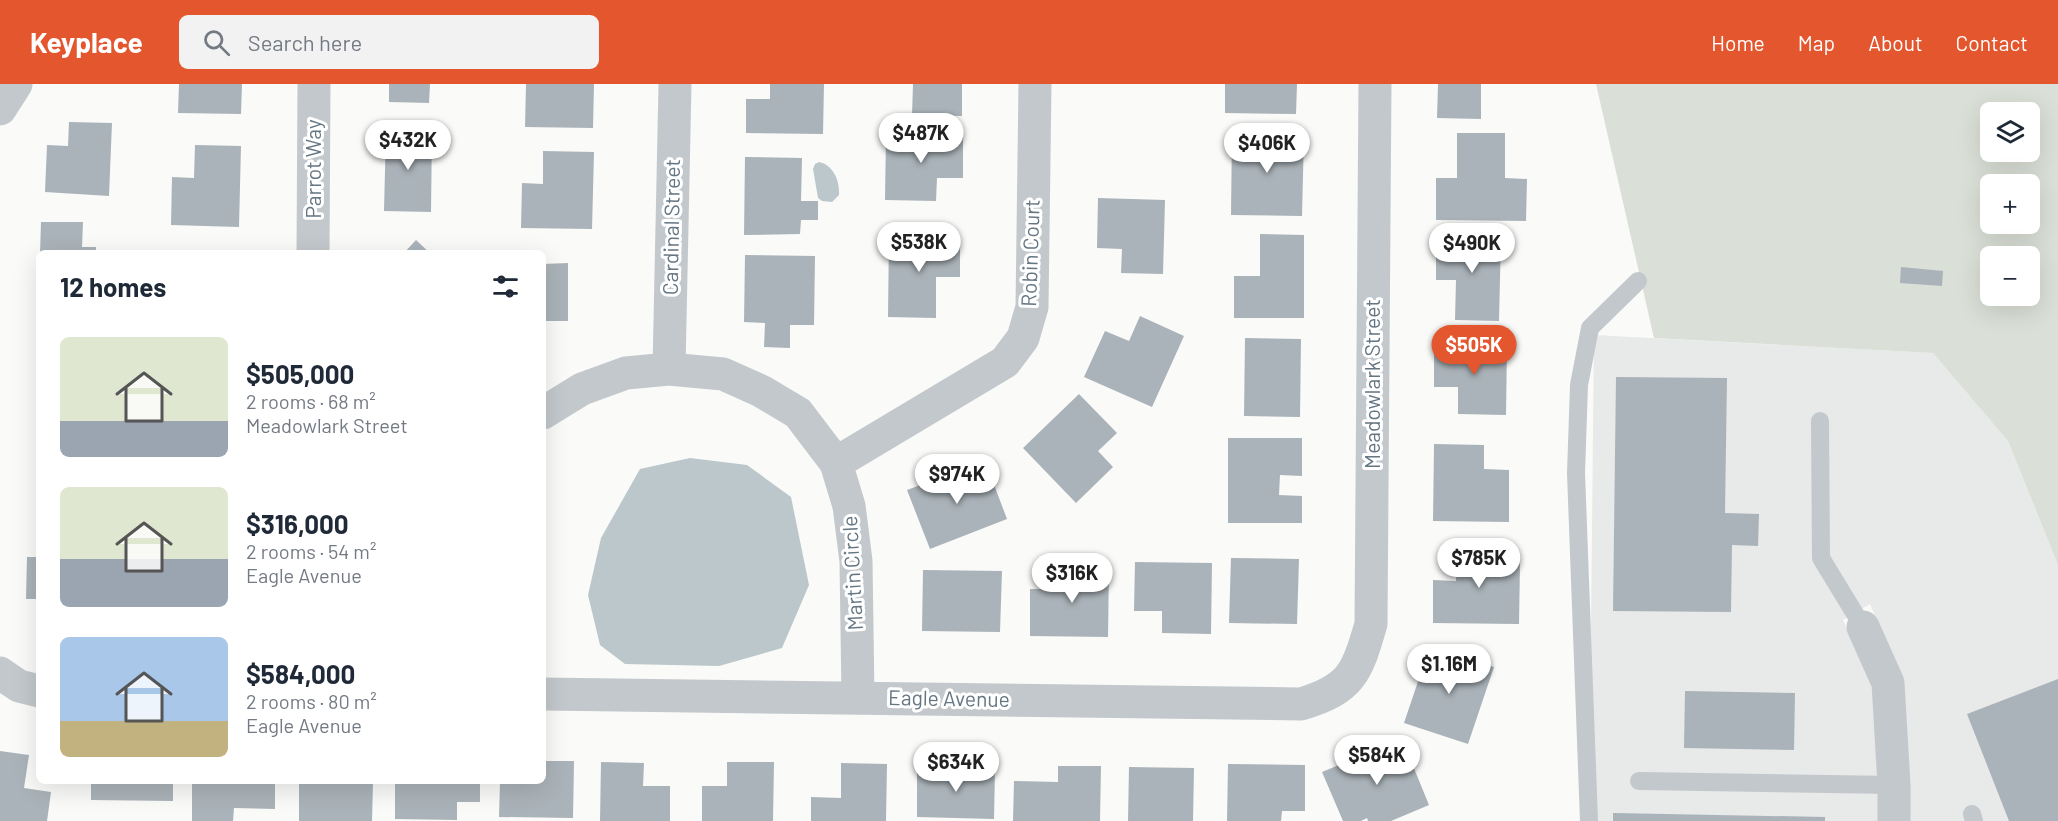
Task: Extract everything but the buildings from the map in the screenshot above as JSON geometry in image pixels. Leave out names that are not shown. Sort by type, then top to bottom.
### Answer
[{"type":"street","points":[[0,109],[16,84]]},
{"type":"street","name":"Parrot Way","points":[[313,250],[314,84]]},
{"type":"street","name":"Cardinal Street","points":[[669,369],[675,84]]},
{"type":"street","name":"Robin Court","points":[[836,463],[1005,362],[1023,338],[1032,307],[1035,84]]},
{"type":"street","name":"Meadowlark Street","points":[[1349,679],[1362,656],[1371,624],[1375,84]]},
{"type":"street","name":"Martin Circle","points":[[546,411],[582,389],[626,373],[669,369],[723,374],[761,391],[798,413],[836,463],[849,506],[856,561],[858,698]]},
{"type":"street","points":[[1863,627],[1888,682],[1894,821]]},
{"type":"street","points":[[0,673],[19,686],[36,690]]},
{"type":"street","name":"Eagle Avenue","points":[[546,694],[1301,704],[1326,696],[1349,679]]},
{"type":"lane","points":[[1589,821],[1576,473],[1579,385],[1590,328],[1638,281]]},
{"type":"lane","points":[[1820,421],[1821,558],[1863,627]]},
{"type":"lane","points":[[1639,781],[1894,785]]},
{"type":"shaded area","points":[[1596,84],[2058,84],[2058,565],[2008,441],[1933,353],[1654,338]]},
{"type":"shaded area","points":[[819,162],[832,170],[837,180],[839,195],[832,202],[818,198],[813,169]]},
{"type":"shaded area","points":[[1594,335],[1933,353],[2008,441],[2058,565],[2058,821],[1909,821],[1903,681],[1870,604],[1843,620],[1873,687],[1878,821],[1589,821]]},
{"type":"shaded area","points":[[690,458],[747,465],[791,497],[809,585],[782,648],[719,666],[625,664],[600,645],[588,595],[601,538],[640,469]]}]
